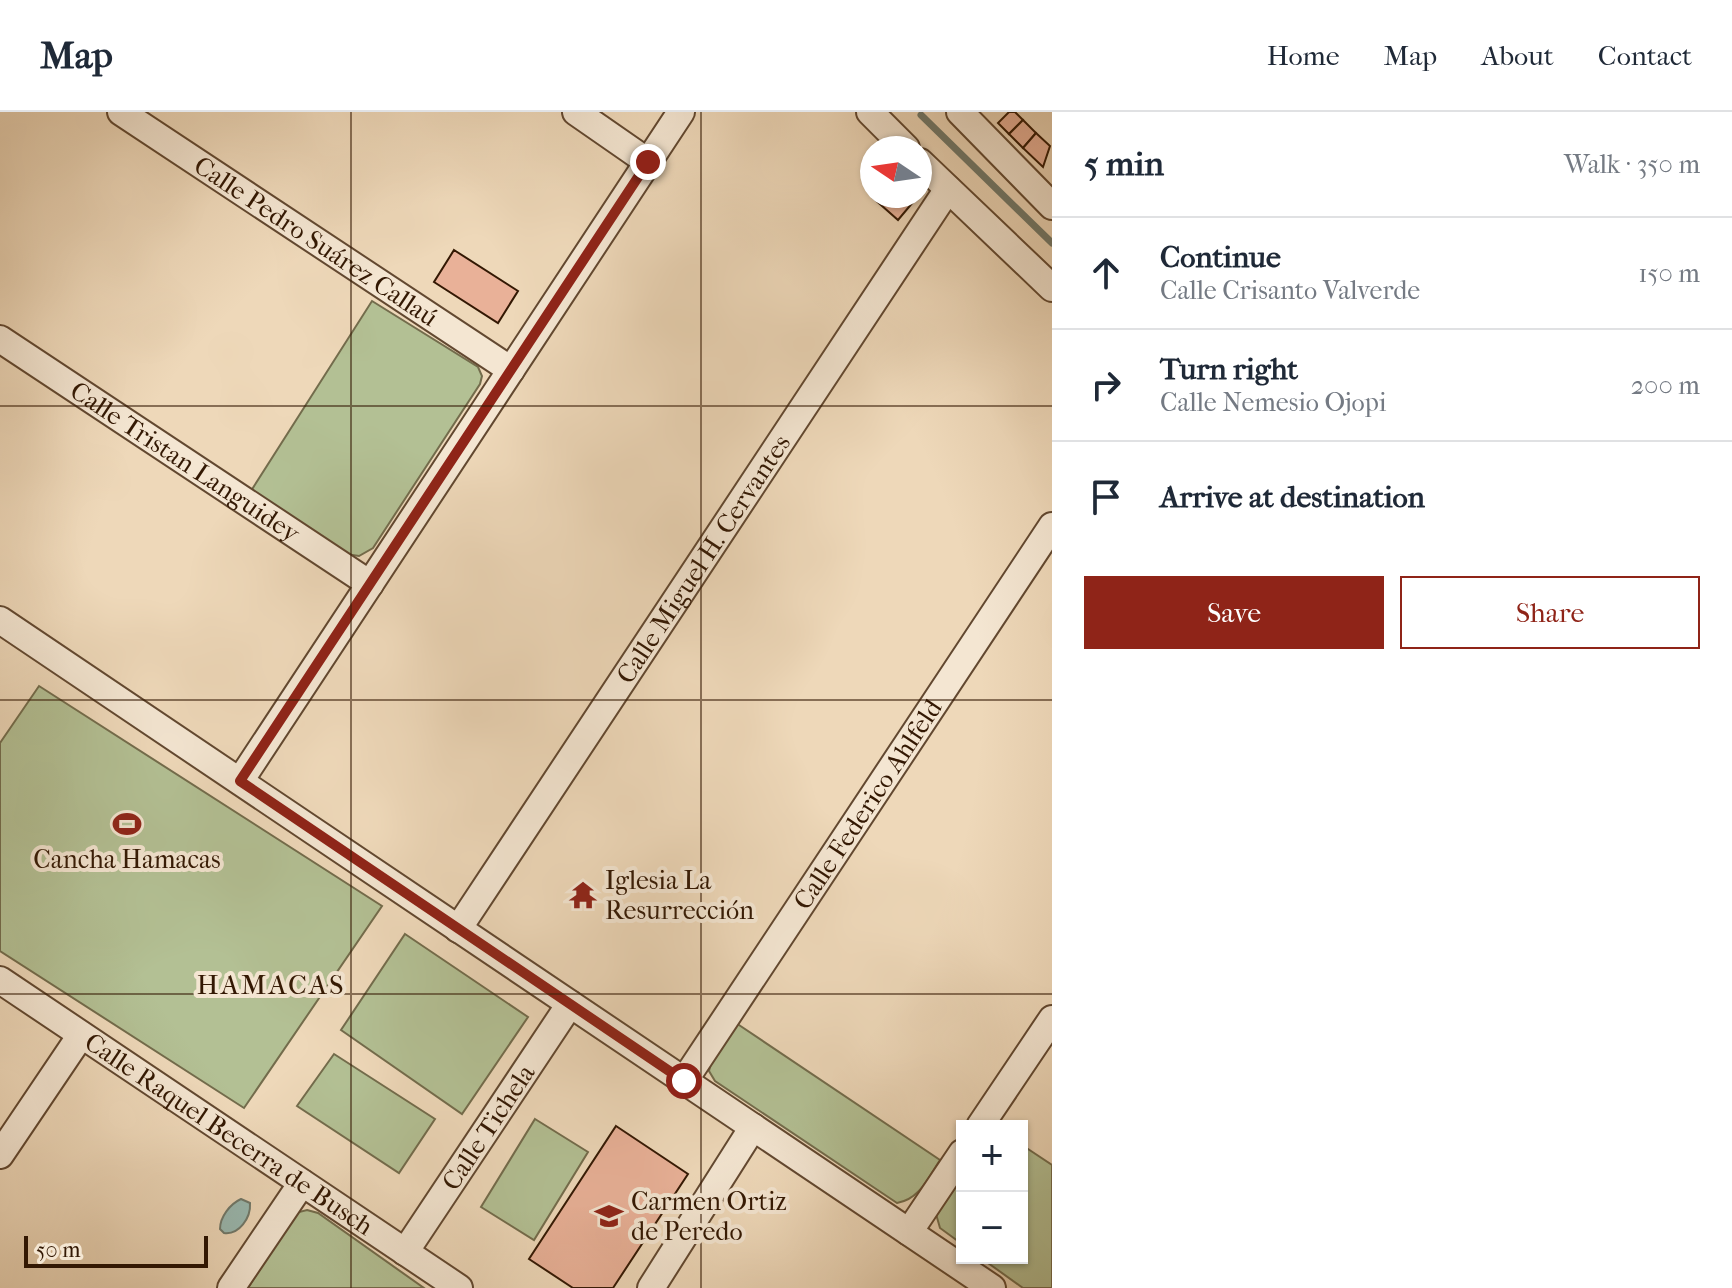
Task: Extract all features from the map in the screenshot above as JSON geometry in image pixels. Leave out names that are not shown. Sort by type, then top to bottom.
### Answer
[{"type":"street","name":"Calle Pedro Suárez Callaú","points":[[121,112],[511,370]]},
{"type":"street","points":[[576,112],[648,162]]},
{"type":"street","points":[[240,781],[681,112]]},
{"type":"street","points":[[960,112],[1052,206]]},
{"type":"street","points":[[883,117],[897,136]]},
{"type":"street","points":[[932,174],[1052,288]]},
{"type":"street","name":"Calle Miguel H. Cervantes","points":[[458,929],[948,189]]},
{"type":"street","name":"Calle Tristan Languidey","points":[[0,339],[370,584]]},
{"type":"street","name":"Calle Federico Ahlfeld","points":[[684,1081],[1052,526]]},
{"type":"street","points":[[1,623],[992,1288]]},
{"type":"street","name":"Calle Raquel Becerra de Busch","points":[[0,980],[459,1288]]},
{"type":"street","name":"Calle Tichela","points":[[405,1252],[570,1004]]},
{"type":"street","points":[[984,1120],[1052,1019]]},
{"type":"street","points":[[0,1155],[81,1035]]},
{"type":"street","points":[[651,1288],[753,1127]]},
{"type":"street","points":[[909,1232],[956,1162]]},
{"type":"street","points":[[231,1288],[302,1183]]},
{"type":"green space","points":[[372,301],[478,367],[482,376],[480,384],[373,548],[359,556],[346,554],[249,494]]},
{"type":"green space","name":"Cancha Hamacas","points":[[39,686],[382,906],[244,1108],[0,951],[0,743]]},
{"type":"green space","points":[[405,934],[528,1017],[462,1114],[341,1030]]},
{"type":"green space","points":[[736,1023],[940,1160],[918,1192],[897,1203],[715,1081],[709,1071],[712,1059]]},
{"type":"green space","points":[[334,1054],[435,1119],[399,1173],[297,1106]]},
{"type":"green space","points":[[535,1119],[588,1152],[534,1240],[481,1207]]},
{"type":"green space","points":[[1028,1149],[1052,1165],[1052,1288],[1023,1288],[989,1264],[1028,1264]]},
{"type":"green space","points":[[956,1180],[956,1240],[940,1228],[936,1214]]},
{"type":"green space","points":[[307,1210],[318,1213],[424,1288],[248,1288],[295,1213]]},
{"type":"water","points":[[241,1199],[250,1203],[246,1220],[235,1231],[224,1233],[220,1224],[226,1211]]},
{"type":"building","points":[[1009,112],[1015,112],[1023,120],[1009,134],[998,123]]},
{"type":"building","points":[[1023,120],[1036,133],[1023,148],[1009,134]]},
{"type":"building","points":[[1036,133],[1050,146],[1043,167],[1023,148]]},
{"type":"building","points":[[884,208],[908,208],[898,220]]},
{"type":"building","points":[[454,250],[518,291],[498,323],[434,282]]},
{"type":"building","name":"Carmen Ortiz de Peredo","points":[[616,1126],[688,1174],[613,1288],[573,1288],[529,1259]]},
{"type":"waterway","points":[[921,115],[1052,243]]},
{"type":"place","name":"Cancha Hamacas","points":[[127,824]]},
{"type":"place","name":"Iglesia La Resurrección","points":[[583,895]]},
{"type":"place","name":"Carmen Ortiz de Peredo","points":[[609,1216]]},
{"type":"district","name":"HAMACAS","points":[[271,984]]},
{"type":"route","points":[[648,162],[240,781],[684,1081]]}]
